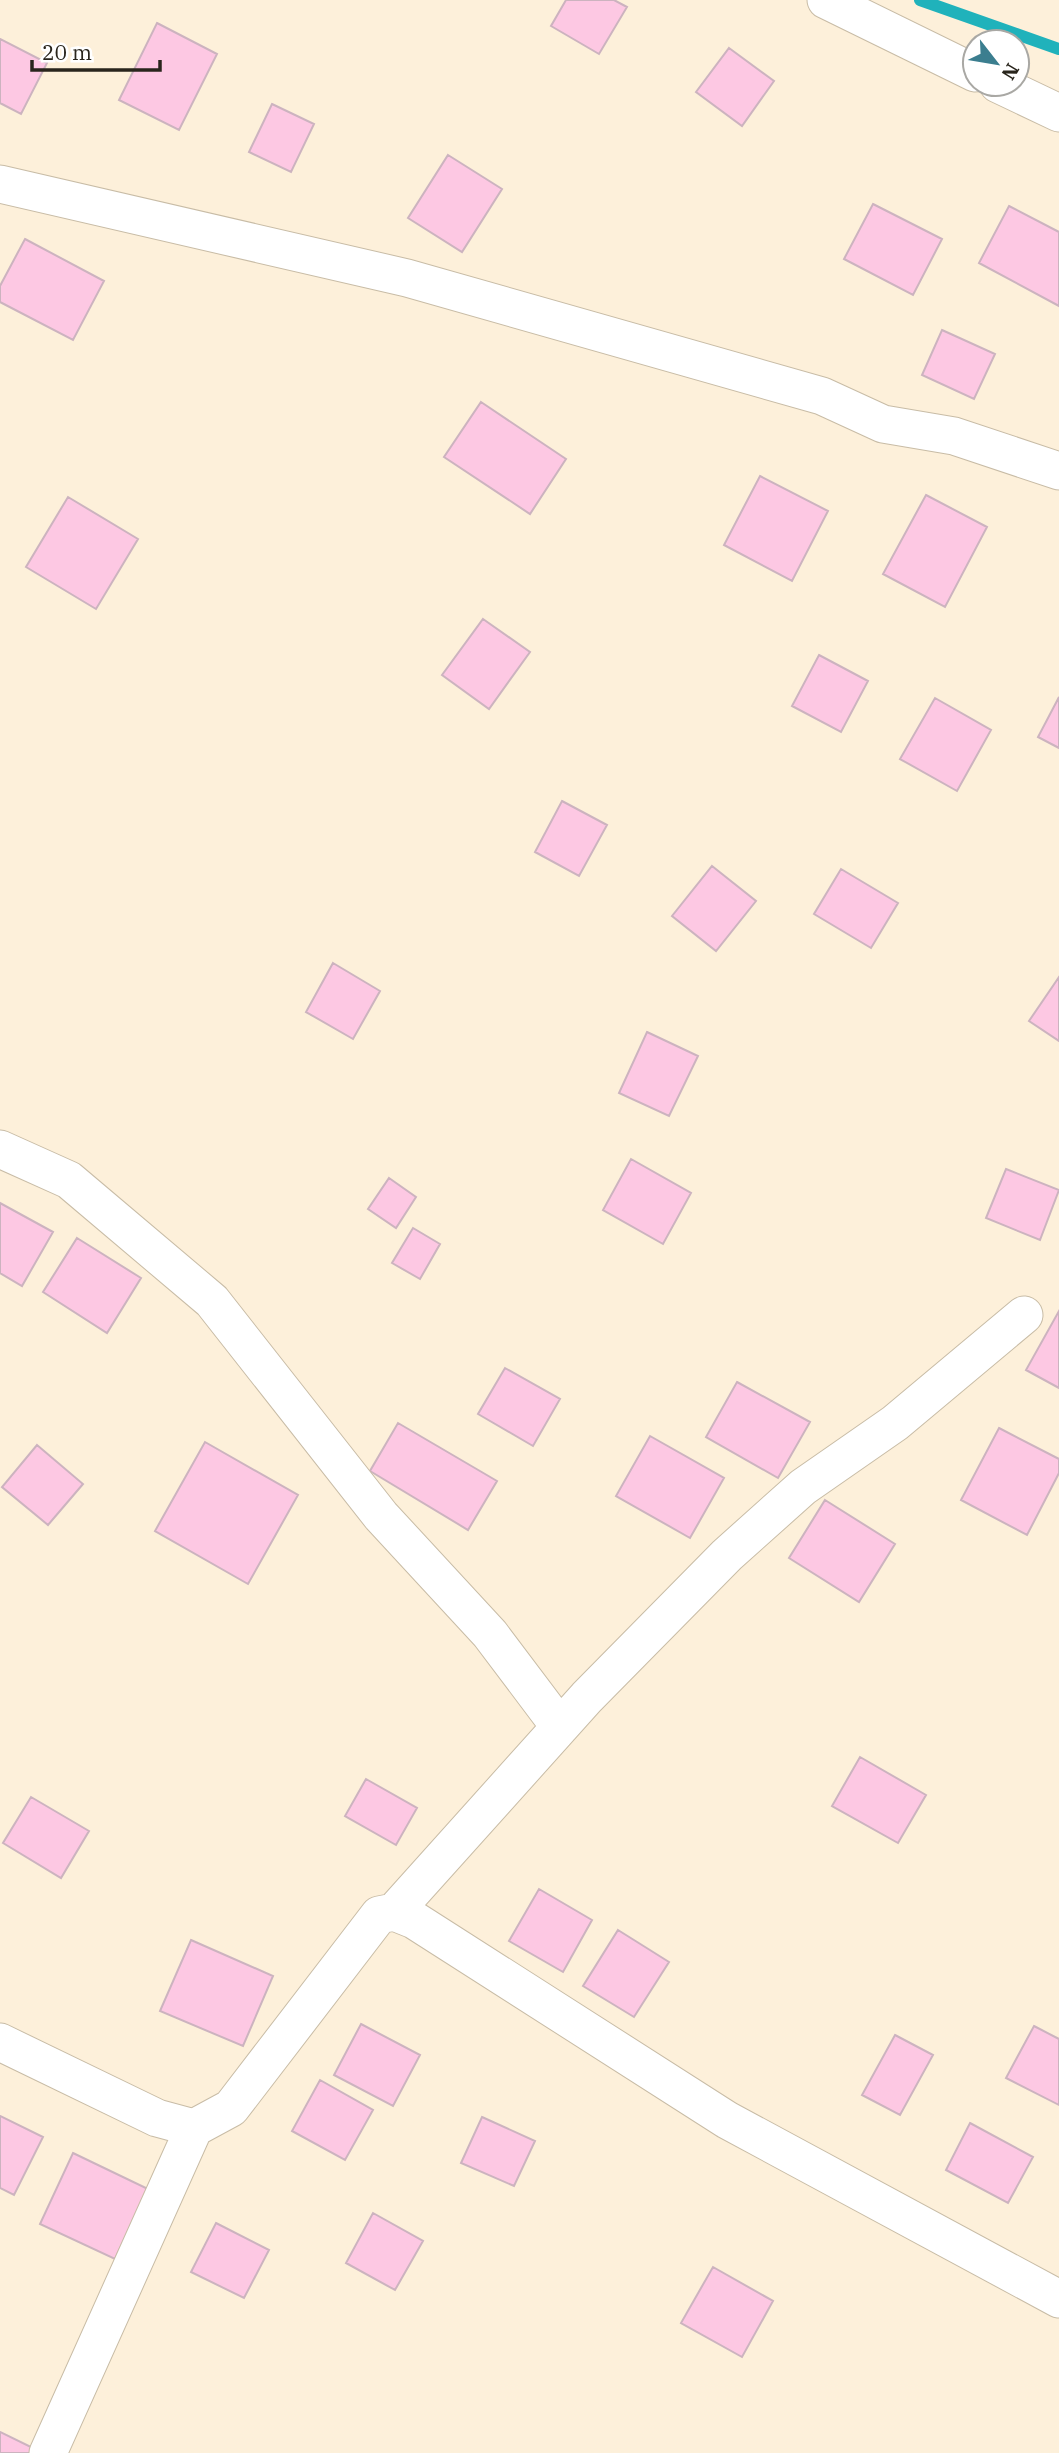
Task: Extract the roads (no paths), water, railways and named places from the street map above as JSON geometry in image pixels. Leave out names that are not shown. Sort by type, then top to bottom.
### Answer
[{"type":"street","points":[[826,0],[961,66]]},
{"type":"street","points":[[1027,98],[1059,113]]},
{"type":"street","points":[[0,184],[407,278],[822,396],[883,424],[954,436],[1059,471]]},
{"type":"street","points":[[0,1149],[69,1180],[212,1301],[381,1516],[490,1634],[560,1727]]},
{"type":"street","points":[[394,1912],[560,1727],[727,1555],[803,1487],[895,1423],[1024,1315]]},
{"type":"street","points":[[48,2453],[194,2128],[231,2108],[379,1915],[394,1912],[414,1920],[727,2120],[1059,2299]]},
{"type":"street","points":[[0,2042],[157,2118],[194,2128]]},
{"type":"waterway","points":[[920,0],[1059,49]]}]
